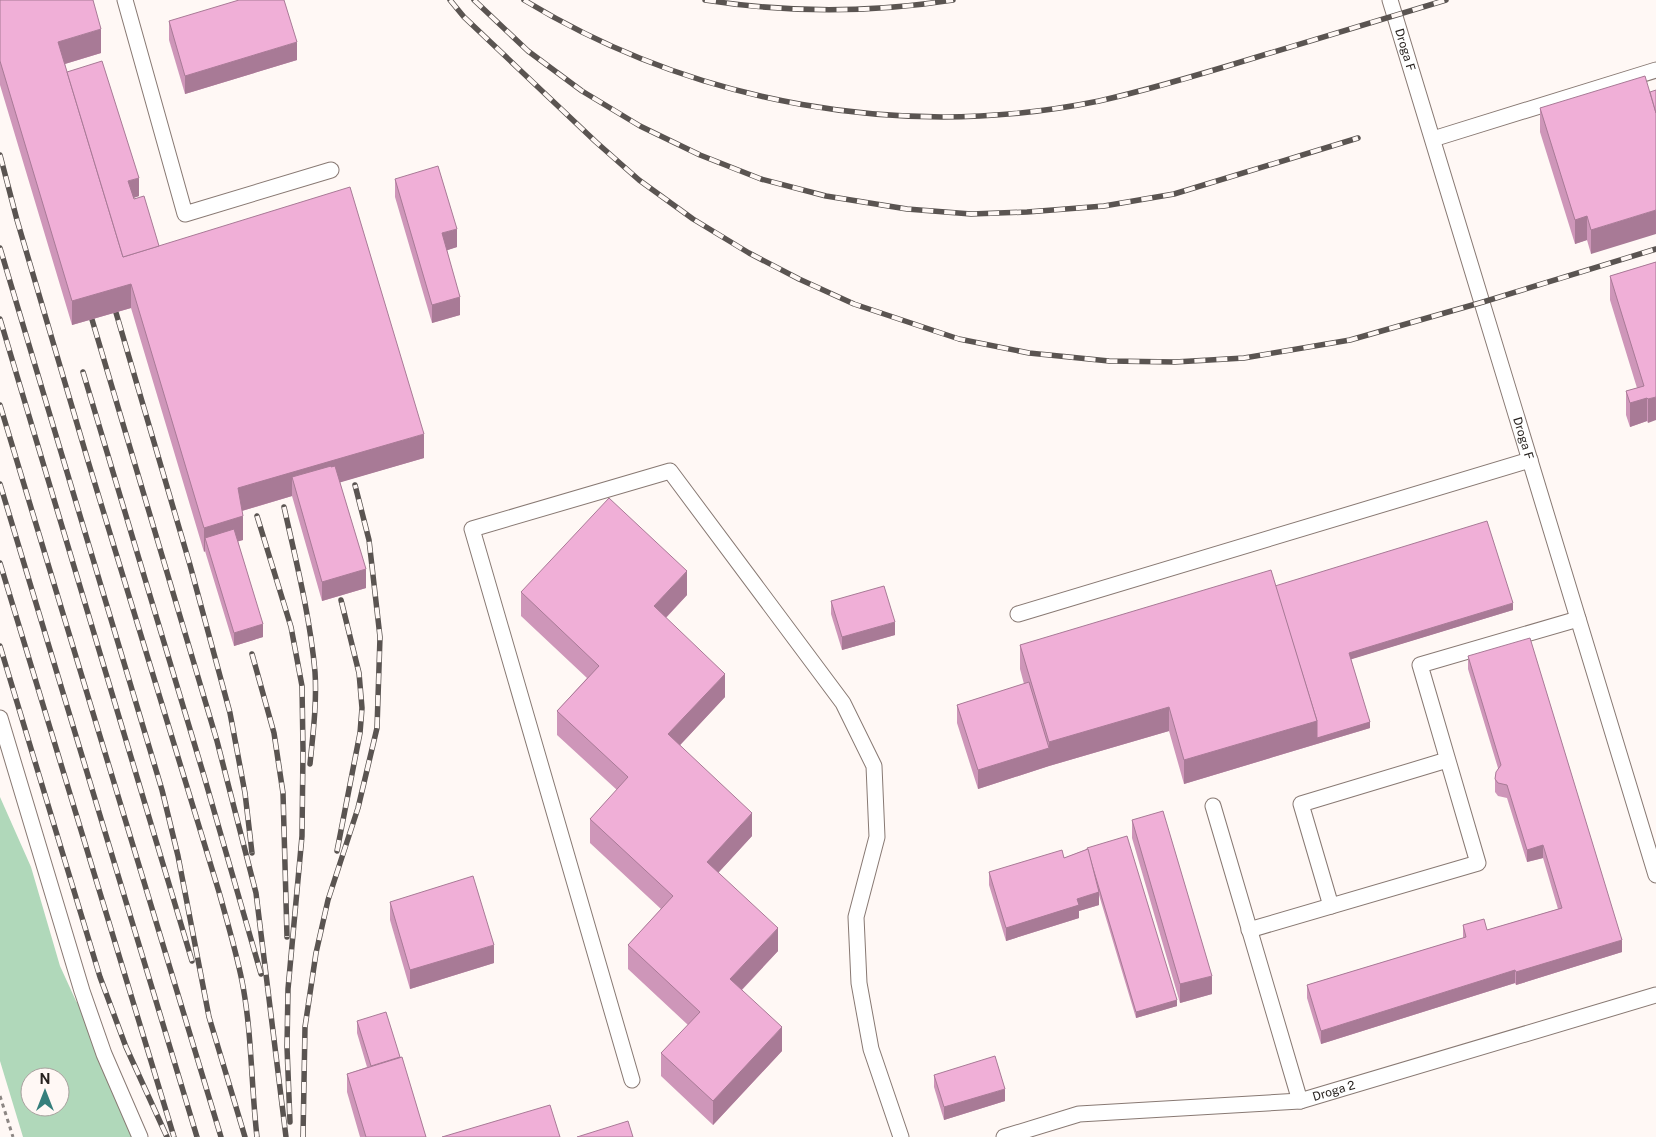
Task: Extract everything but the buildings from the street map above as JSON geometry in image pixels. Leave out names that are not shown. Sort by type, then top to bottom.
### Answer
[{"type":"lane","points":[[125,0],[185,214],[331,170]]},
{"type":"lane","name":"Droga F","points":[[1390,0],[1656,875]]},
{"type":"lane","points":[[1433,139],[1656,70]]},
{"type":"lane","points":[[1018,614],[1530,460]]},
{"type":"lane","points":[[632,1080],[472,529],[670,471],[843,702],[874,766],[877,837],[856,917],[859,983],[871,1049],[901,1137]]},
{"type":"lane","points":[[1250,930],[1478,864],[1420,665],[1578,619]]},
{"type":"lane","points":[[0,718],[82,990],[104,1054],[140,1137]]},
{"type":"lane","points":[[1331,906],[1301,804],[1447,760]]},
{"type":"lane","points":[[1213,806],[1300,1101]]},
{"type":"lane","name":"Droga 2","points":[[1004,1137],[1079,1114],[1300,1101],[1656,995]]},
{"type":"path","points":[[0,1096],[13,1137]]},
{"type":"green space","points":[[0,797],[31,867],[60,966],[76,1001],[100,1030],[123,1078],[131,1126],[139,1137],[23,1137],[0,1061]]},
{"type":"railway","points":[[450,0],[464,17],[596,142],[639,180],[693,219],[749,253],[799,279],[854,304],[959,339],[1029,353],[1109,361],[1175,362],[1244,358],[1350,340],[1656,249]]},
{"type":"railway","points":[[474,0],[528,51],[582,91],[640,126],[700,155],[761,179],[826,196],[907,209],[971,214],[1104,206],[1174,194],[1358,138]]},
{"type":"railway","points":[[524,0],[590,36],[658,65],[729,88],[802,104],[876,114],[951,117],[1025,112],[1099,101],[1198,75],[1446,0]]},
{"type":"railway","points":[[705,0],[767,7],[829,10],[891,7],[953,0]]},
{"type":"railway","points":[[0,155],[17,220],[88,461],[234,947],[248,1020],[257,1137]]},
{"type":"railway","points":[[0,248],[162,790],[178,856],[209,1017],[245,1137]]},
{"type":"railway","points":[[112,299],[190,565],[230,713],[245,793],[252,853]]},
{"type":"railway","points":[[88,306],[217,741],[256,893],[286,1137]]},
{"type":"railway","points":[[0,319],[192,961]]},
{"type":"railway","points":[[83,372],[261,974]]},
{"type":"railway","points":[[0,405],[221,1137]]},
{"type":"railway","points":[[0,484],[197,1137]]},
{"type":"railway","points":[[303,1137],[305,1027],[316,953],[328,900],[358,808],[377,728],[380,637],[369,540],[355,485]]},
{"type":"railway","points":[[284,507],[298,568],[313,651],[315,706],[310,764]]},
{"type":"railway","points":[[257,516],[291,627],[302,686],[302,836],[288,989],[287,1047],[290,1122]]},
{"type":"railway","points":[[0,563],[174,1137]]},
{"type":"railway","points":[[337,851],[360,733],[362,708],[359,673],[341,600]]},
{"type":"railway","points":[[0,646],[100,977],[126,1047],[167,1137]]},
{"type":"railway","points":[[252,654],[274,733],[283,793],[287,937]]}]
